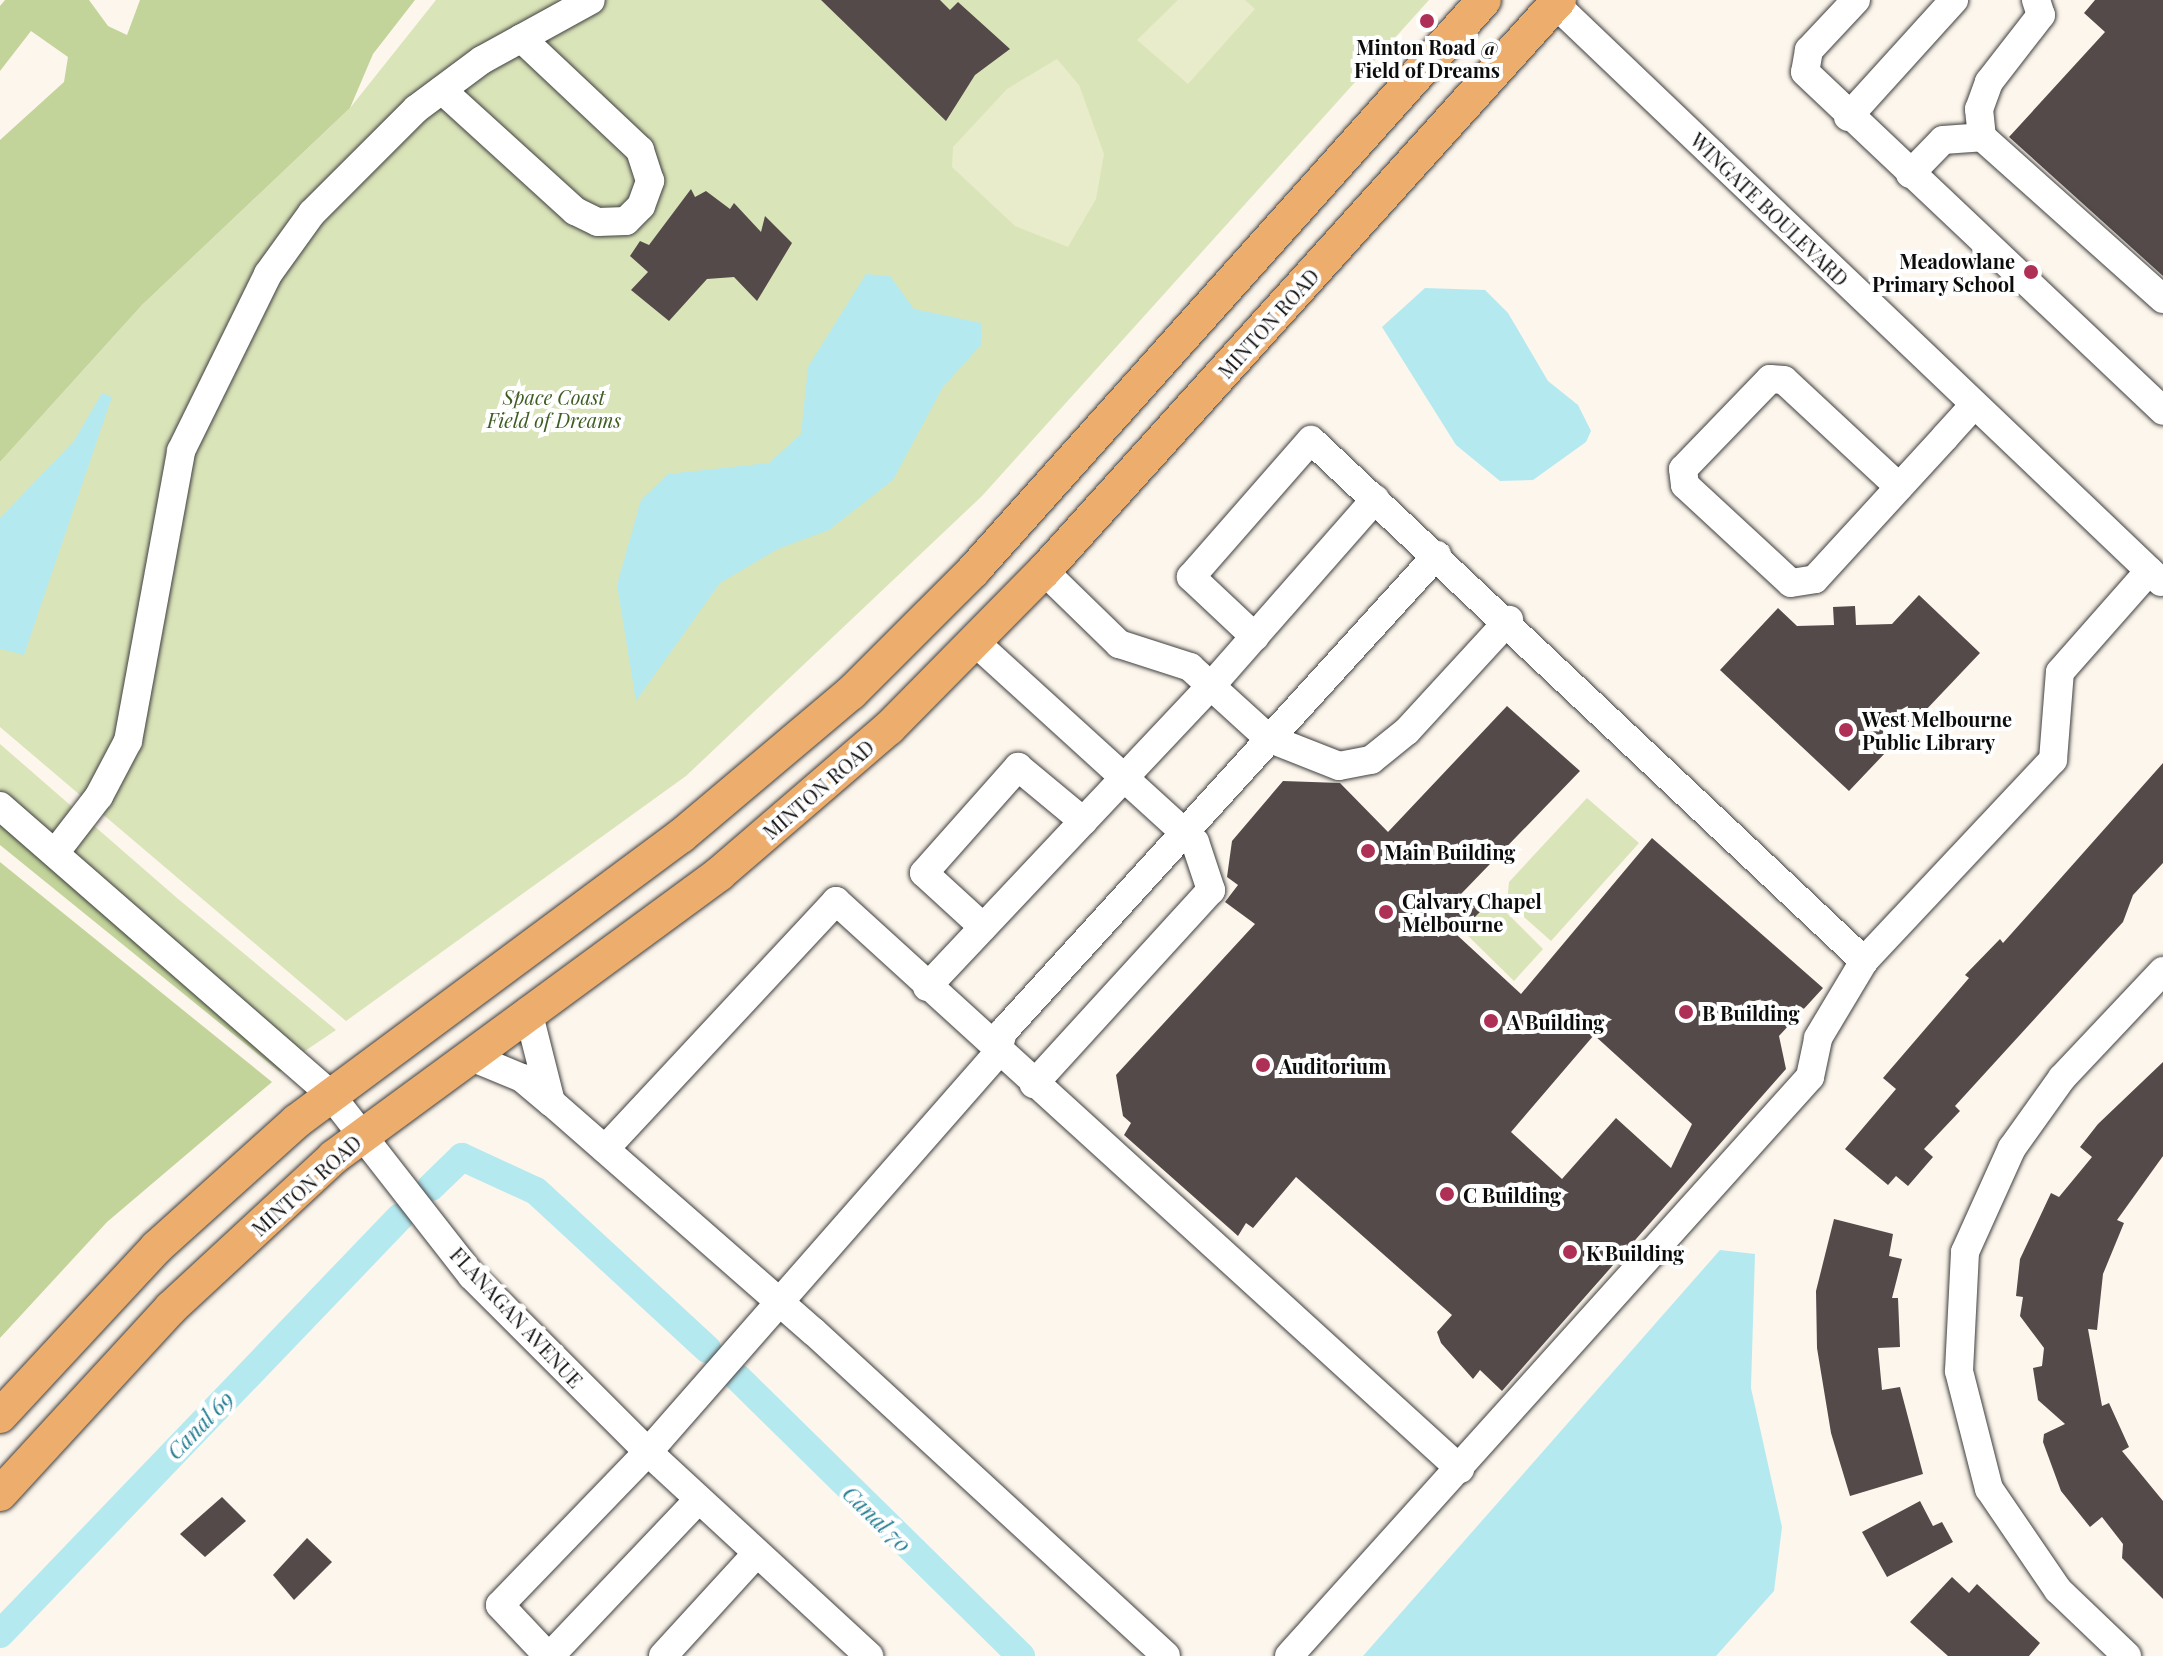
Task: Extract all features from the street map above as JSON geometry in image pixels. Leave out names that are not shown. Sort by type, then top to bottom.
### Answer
[{"type":"main road","points":[[0,1416],[157,1247],[329,1093],[681,836],[851,693],[973,571],[1484,0]]},
{"type":"main road","name":"MINTON ROAD","points":[[0,1494],[171,1308],[364,1132],[719,874],[889,728],[1044,571],[1555,1]]},
{"type":"main road","points":[[973,571],[1044,571]]},
{"type":"main road","points":[[973,571],[975,642]]},
{"type":"street","points":[[55,853],[99,796],[128,741],[181,451],[223,360],[268,274],[312,213],[442,90],[521,38],[591,0]]},
{"type":"street","points":[[1856,0],[1809,50],[1805,72],[1848,117],[2163,411]]},
{"type":"street","points":[[1848,117],[1954,0]]},
{"type":"street","points":[[2036,0],[2041,15],[1989,82],[1979,109],[1982,137],[2163,299]]},
{"type":"street","name":"WINGATE BOULEVARD","points":[[1555,1],[2156,577]]},
{"type":"street","points":[[442,90],[575,211],[598,222],[626,221],[641,206],[650,181],[640,150],[521,38]]},
{"type":"street","points":[[1910,174],[1943,140],[1982,137]]},
{"type":"street","points":[[1899,487],[1784,380],[1770,379],[1683,469],[1685,485],[1791,583],[1815,579],[1974,405]]},
{"type":"street","points":[[1255,637],[1191,577],[1311,440],[1509,620],[1864,961]]},
{"type":"street","points":[[927,987],[1211,686],[1375,499]]},
{"type":"street","points":[[699,1499],[549,1656],[500,1605],[648,1452],[997,1054],[1003,1032],[1189,837],[1268,738],[1437,555]]},
{"type":"street","points":[[1044,571],[1119,644],[1190,667],[1268,738],[1339,766],[1371,760],[1407,731],[1509,620]]},
{"type":"street","points":[[1289,1656],[1460,1469],[1493,1424],[1810,1077],[1818,1038],[1864,961],[2053,760],[2060,672],[2156,577]]},
{"type":"street","points":[[975,642],[1189,837],[1211,890],[1034,1084]]},
{"type":"street","points":[[983,927],[924,873],[1018,767],[1083,821]]},
{"type":"street","name":"FLANAGAN AVENUE","points":[[0,806],[329,1093],[364,1132],[472,1276],[648,1452],[869,1656]]},
{"type":"street","points":[[605,1149],[836,901],[997,1054],[1460,1469]]},
{"type":"street","points":[[2127,1656],[2058,1590],[1989,1489],[1959,1371],[1965,1252],[2012,1148],[2062,1078],[2163,971]]},
{"type":"street","points":[[528,1011],[551,1102]]},
{"type":"street","points":[[469,1056],[522,1078],[551,1102],[780,1302],[1166,1656]]},
{"type":"street","points":[[663,1656],[757,1553]]},
{"type":"green space","points":[[5,0],[89,0],[108,26],[127,35],[140,0],[415,0],[373,54],[350,108],[142,305],[0,462],[0,140],[64,82],[68,57],[31,31],[0,71],[0,6]]},
{"type":"green space","name":"Space Coast Field of Dreams","points":[[436,0],[1429,0],[982,496],[686,776],[346,1021],[0,727],[0,462],[142,305],[350,108]]},
{"type":"green space","points":[[1178,0],[1245,0],[1255,9],[1188,84],[1137,40]]},
{"type":"green space","points":[[1057,59],[1079,85],[1104,154],[1096,199],[1068,247],[1015,226],[952,167],[953,147],[1007,89]]},
{"type":"green space","points":[[0,744],[177,898],[336,1030],[296,1057],[0,794]]},
{"type":"green space","points":[[0,794],[296,1057],[280,1072],[0,845]]},
{"type":"green space","points":[[1587,798],[1639,843],[1551,941],[1507,902],[1509,882]]},
{"type":"green space","points":[[0,862],[272,1082],[107,1222],[0,1338]]},
{"type":"green space","points":[[1491,897],[1543,949],[1514,981],[1462,930],[1481,912],[1475,906]]},
{"type":"water","points":[[866,274],[890,276],[914,309],[981,323],[981,345],[943,387],[893,480],[829,530],[778,549],[720,583],[636,701],[617,585],[641,500],[668,474],[769,463],[801,434],[808,367]]},
{"type":"water","points":[[1425,288],[1485,290],[1508,313],[1548,381],[1578,405],[1591,431],[1586,442],[1533,480],[1500,481],[1456,445],[1382,327]]},
{"type":"water","points":[[102,393],[112,397],[24,655],[0,649],[0,518],[74,441]]},
{"type":"water","points":[[1720,1250],[1755,1254],[1751,1388],[1782,1527],[1774,1591],[1716,1656],[1363,1656]]},
{"type":"building","points":[[821,0],[940,0],[950,10],[958,2],[1010,49],[975,75],[946,121]]},
{"type":"building","points":[[2095,0],[2163,0],[2163,276],[2009,137],[2105,32],[2084,13]]},
{"type":"building","points":[[691,189],[695,197],[706,191],[730,209],[734,203],[761,232],[765,216],[792,243],[757,301],[734,277],[707,279],[669,321],[631,290],[648,272],[630,256],[640,241],[649,245]]},
{"type":"building","name":"West Melbourne Public Library","points":[[1919,595],[1980,653],[1849,791],[1720,670],[1778,608],[1797,626],[1834,625],[1833,607],[1855,606],[1856,625],[1892,624]]},
{"type":"building","points":[[1507,706],[1580,771],[1461,894],[1481,911],[1457,935],[1521,994],[1652,838],[1823,988],[1779,1036],[1786,1069],[1502,1391],[1480,1370],[1473,1379],[1441,1343],[1437,1332],[1452,1315],[1296,1177],[1253,1228],[1246,1223],[1238,1236],[1124,1135],[1131,1123],[1123,1116],[1116,1075],[1255,924],[1225,902],[1238,885],[1227,877],[1232,841],[1283,781],[1340,783],[1388,832]],"holes":[[[1594,1035],[1692,1124],[1671,1168],[1616,1118],[1562,1179],[1511,1132]]]},
{"type":"building","points":[[2163,763],[2163,863],[2133,895],[2123,922],[1955,1106],[1960,1111],[1924,1149],[1933,1157],[1908,1186],[1896,1176],[1888,1185],[1845,1149],[1896,1089],[1883,1078],[1969,978],[1965,975],[2000,939],[2003,943]]},
{"type":"building","points":[[2163,1062],[2163,1156],[2117,1220],[2124,1223],[2103,1274],[2097,1330],[2088,1329],[2102,1406],[2109,1403],[2129,1447],[2122,1451],[2163,1501],[2163,1599],[2122,1558],[2123,1544],[2102,1517],[2090,1527],[2061,1491],[2043,1442],[2044,1434],[2065,1424],[2038,1400],[2033,1368],[2042,1366],[2044,1348],[2020,1316],[2023,1297],[2016,1296],[2020,1259],[2051,1193],[2059,1197],[2092,1157],[2080,1147],[2098,1124]]},
{"type":"building","points":[[1834,1219],[1893,1234],[1889,1256],[1902,1259],[1892,1298],[1898,1298],[1900,1347],[1878,1348],[1882,1390],[1900,1387],[1923,1474],[1850,1496],[1831,1433],[1817,1348],[1816,1291]]},
{"type":"building","points":[[222,1497],[246,1521],[205,1557],[180,1534]]},
{"type":"building","points":[[1920,1501],[1933,1526],[1942,1522],[1953,1542],[1887,1577],[1862,1532]]},
{"type":"building","points":[[307,1538],[332,1562],[294,1600],[273,1575]]},
{"type":"building","points":[[1952,1577],[1969,1593],[1977,1584],[2040,1643],[2029,1656],[1948,1656],[1910,1622]]},
{"type":"waterway","name":"Canal 70","points":[[431,1187],[462,1157],[536,1191],[707,1349]]},
{"type":"waterway","name":"Canal 69","points":[[0,1634],[400,1217]]},
{"type":"waterway","name":"Canal 70","points":[[738,1378],[1021,1656]]},
{"type":"place","name":"Minton Road @ Field of Dreams","points":[[1427,21]]},
{"type":"place","name":"Meadowlane Primary School","points":[[2031,272]]},
{"type":"place","name":"West Melbourne Public Library","points":[[1846,730]]},
{"type":"place","name":"Main Building","points":[[1368,851]]},
{"type":"place","name":"Calvary Chapel Melbourne","points":[[1386,912]]},
{"type":"place","name":"B Building","points":[[1686,1012]]},
{"type":"place","name":"A Building","points":[[1491,1021]]},
{"type":"place","name":"Auditorium","points":[[1263,1065]]},
{"type":"place","name":"C Building","points":[[1447,1194]]},
{"type":"place","name":"K Building","points":[[1570,1252]]}]
